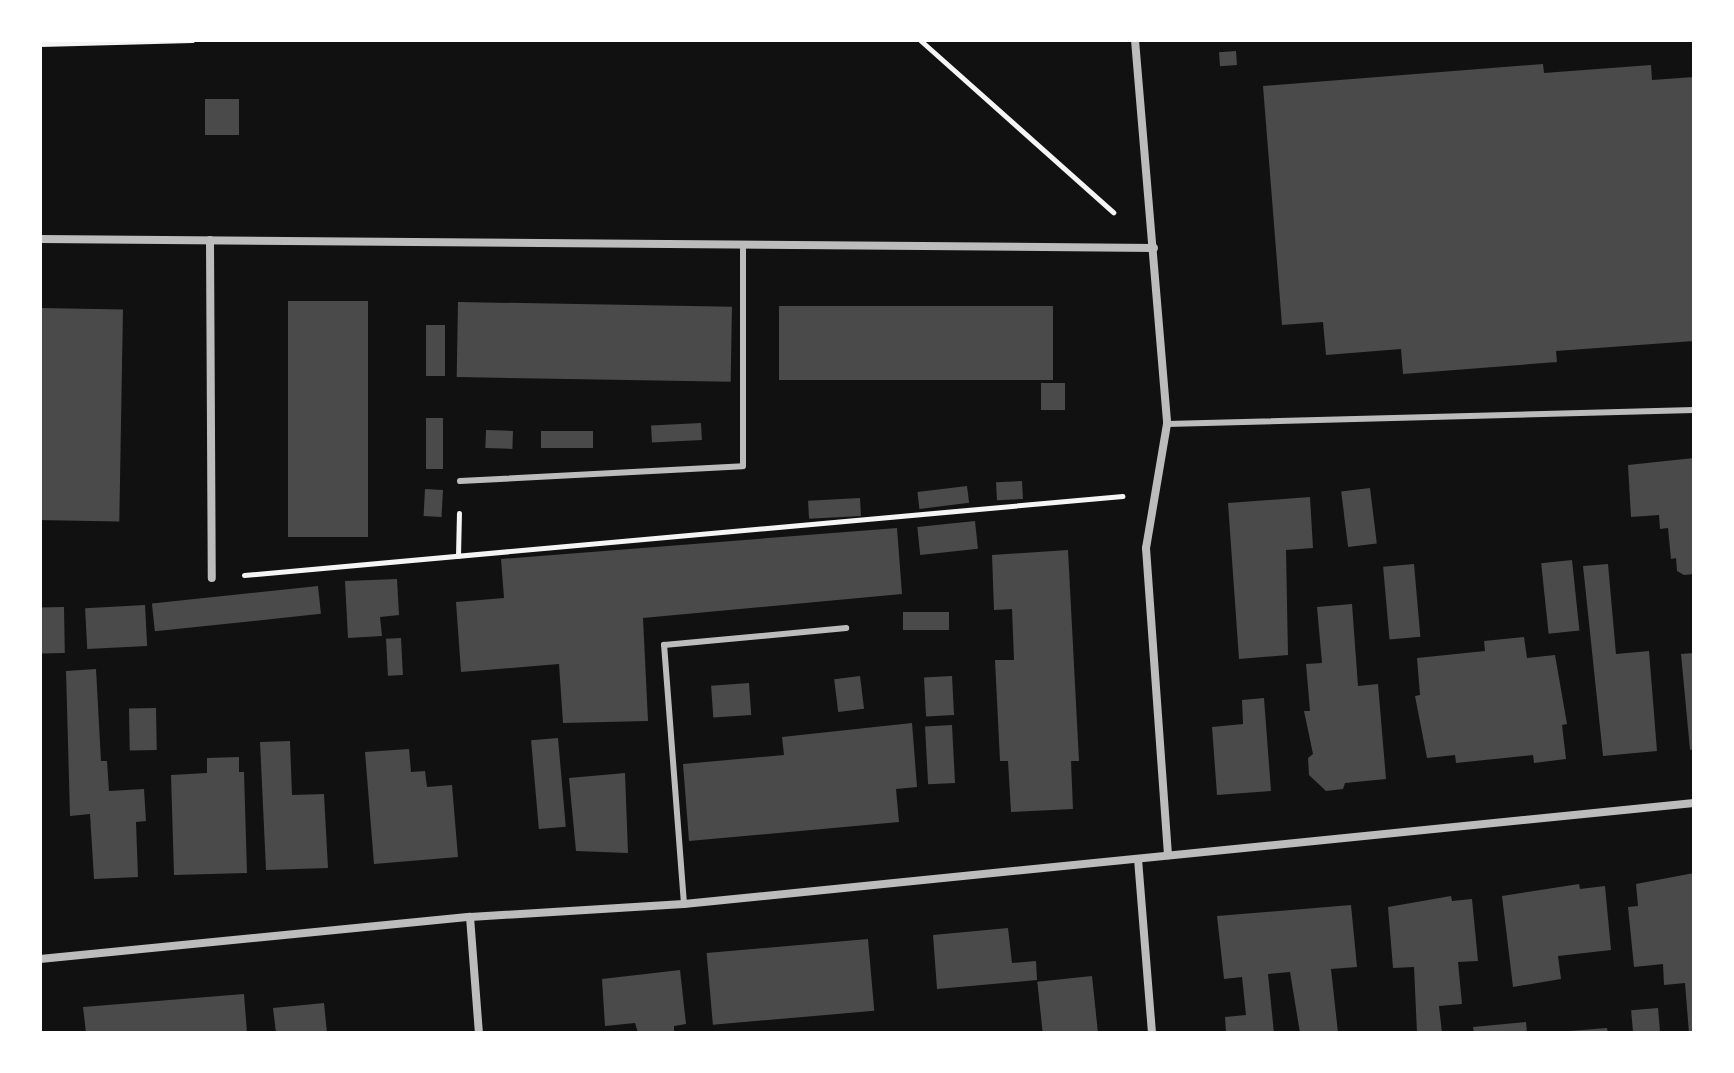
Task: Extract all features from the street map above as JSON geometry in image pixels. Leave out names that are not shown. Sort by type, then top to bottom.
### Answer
[{"type":"street","points":[[1135,40],[1167,424],[1146,548],[1168,855]]},
{"type":"street","points":[[40,239],[1154,248]]},
{"type":"street","points":[[210,240],[212,578]]},
{"type":"street","points":[[40,959],[470,917],[684,904],[1694,803]]},
{"type":"street","points":[[1138,859],[1152,1033]]},
{"type":"street","points":[[470,917],[479,1033]]},
{"type":"lane","points":[[460,481],[743,466],[743,245]]},
{"type":"lane","points":[[1167,424],[1694,410]]},
{"type":"lane","points":[[684,904],[664,645],[846,628]]},
{"type":"path","points":[[40,44],[192,40]]},
{"type":"path","points":[[920,40],[1154,248]]},
{"type":"path","points":[[458,556],[460,481]]},
{"type":"path","points":[[212,578],[1155,493]]},
{"type":"building","points":[[1236,51],[1237,65],[1220,66],[1219,52]]},
{"type":"building","points":[[1543,64],[1544,73],[1651,65],[1652,80],[1694,77],[1694,341],[1556,351],[1557,362],[1403,374],[1401,349],[1326,355],[1323,322],[1282,325],[1263,86]]},
{"type":"building","points":[[205,99],[239,99],[239,135],[205,135]]},
{"type":"building","points":[[288,301],[368,301],[368,537],[288,537]]},
{"type":"building","points":[[458,302],[732,307],[731,382],[457,377]]},
{"type":"building","points":[[779,306],[1053,306],[1053,380],[779,380]]},
{"type":"building","points":[[40,308],[123,309],[119,521],[40,520]]},
{"type":"building","points":[[426,325],[445,325],[445,376],[426,376]]},
{"type":"building","points":[[1041,383],[1065,383],[1065,410],[1041,410]]},
{"type":"building","points":[[426,418],[443,418],[443,469],[426,469]]},
{"type":"building","points":[[701,423],[702,440],[652,443],[651,426]]},
{"type":"building","points":[[486,430],[513,431],[512,449],[485,448]]},
{"type":"building","points":[[541,431],[593,431],[593,448],[541,448]]},
{"type":"building","points":[[1694,458],[1694,574],[1684,575],[1677,571],[1676,558],[1671,559],[1668,528],[1660,529],[1659,515],[1631,517],[1628,465]]},
{"type":"building","points":[[1022,481],[1023,499],[997,500],[996,482]]},
{"type":"building","points":[[967,486],[969,503],[919,509],[917,492]]},
{"type":"building","points":[[1370,488],[1377,544],[1348,547],[1341,492]]},
{"type":"building","points":[[425,489],[443,490],[442,517],[424,516]]},
{"type":"building","points":[[1310,497],[1313,548],[1286,550],[1288,655],[1239,659],[1228,503]]},
{"type":"building","points":[[860,498],[861,516],[809,519],[808,501]]},
{"type":"building","points":[[975,521],[978,549],[920,555],[917,527]]},
{"type":"building","points":[[897,528],[902,594],[643,618],[648,721],[563,723],[559,664],[461,672],[456,602],[504,598],[501,559]]},
{"type":"building","points":[[1068,550],[1079,761],[1071,761],[1073,809],[1011,812],[1008,761],[1000,761],[995,660],[1014,660],[1012,609],[994,610],[992,555]]},
{"type":"building","points":[[1572,560],[1579,631],[1549,634],[1541,563]]},
{"type":"building","points":[[1414,564],[1420,637],[1389,639],[1383,567]]},
{"type":"building","points":[[1608,564],[1616,654],[1649,651],[1657,751],[1603,756],[1583,566]]},
{"type":"building","points":[[397,579],[399,615],[380,617],[382,636],[348,638],[345,581]]},
{"type":"building","points":[[318,586],[321,614],[155,631],[152,603]]},
{"type":"building","points":[[1352,604],[1358,686],[1378,684],[1386,779],[1345,783],[1343,789],[1326,791],[1309,775],[1308,758],[1313,754],[1304,711],[1310,711],[1306,664],[1322,663],[1317,607]]},
{"type":"building","points":[[145,605],[147,646],[87,649],[85,608]]},
{"type":"building","points":[[40,607],[64,607],[65,653],[41,653]]},
{"type":"building","points":[[903,612],[949,612],[949,630],[903,630]]},
{"type":"building","points":[[1524,637],[1527,658],[1555,655],[1567,724],[1562,725],[1566,759],[1534,763],[1533,755],[1456,763],[1455,755],[1427,758],[1415,696],[1420,695],[1417,658],[1485,651],[1484,641]]},
{"type":"building","points":[[401,638],[403,675],[388,676],[386,639]]},
{"type":"building","points":[[1694,653],[1694,749],[1690,750],[1681,654]]},
{"type":"building","points":[[96,669],[101,761],[107,761],[109,791],[144,789],[146,821],[136,822],[138,877],[94,879],[90,814],[70,816],[66,671]]},
{"type":"building","points":[[860,676],[864,709],[838,712],[834,679]]},
{"type":"building","points":[[952,676],[954,715],[926,716],[924,677]]},
{"type":"building","points":[[749,683],[751,715],[713,718],[711,686]]},
{"type":"building","points":[[1264,698],[1271,791],[1217,795],[1212,727],[1243,724],[1242,700]]},
{"type":"building","points":[[129,708],[156,708],[157,750],[130,750]]},
{"type":"building","points":[[912,723],[917,787],[896,789],[899,822],[689,841],[683,764],[784,755],[782,737]]},
{"type":"building","points":[[952,725],[955,783],[928,784],[925,726]]},
{"type":"building","points":[[558,738],[566,827],[539,829],[531,740]]},
{"type":"building","points":[[290,741],[292,795],[324,794],[328,868],[266,870],[260,742]]},
{"type":"building","points":[[409,749],[411,772],[425,771],[427,787],[452,785],[458,857],[374,864],[365,752]]},
{"type":"building","points":[[239,757],[239,772],[244,772],[247,873],[174,875],[171,775],[207,773],[207,758]]},
{"type":"building","points":[[625,773],[628,853],[576,851],[569,778]]},
{"type":"building","points":[[1694,873],[1694,1033],[1689,1033],[1685,983],[1664,985],[1663,964],[1634,967],[1628,907],[1638,906],[1636,884]]},
{"type":"building","points":[[1579,884],[1580,889],[1605,886],[1611,950],[1558,956],[1561,979],[1513,987],[1502,896]]},
{"type":"building","points":[[1451,896],[1452,901],[1472,899],[1478,961],[1458,962],[1462,1004],[1439,1006],[1442,1033],[1417,1033],[1414,967],[1393,968],[1388,907]]},
{"type":"building","points":[[1351,905],[1357,967],[1331,969],[1338,1033],[1300,1033],[1290,972],[1268,974],[1274,1033],[1226,1033],[1225,1017],[1246,1015],[1242,977],[1224,979],[1217,916]]},
{"type":"building","points":[[1008,928],[1012,963],[1036,961],[1037,980],[937,989],[933,935]]},
{"type":"building","points":[[868,939],[874,1011],[713,1025],[707,953]]},
{"type":"building","points":[[680,970],[686,1024],[674,1026],[674,1033],[638,1033],[635,1023],[605,1026],[602,979]]},
{"type":"building","points":[[1092,976],[1098,1033],[1043,1033],[1037,982]]},
{"type":"building","points":[[244,994],[247,1033],[86,1033],[83,1007]]},
{"type":"building","points":[[324,1003],[327,1033],[276,1033],[273,1008]]},
{"type":"building","points":[[1658,1008],[1660,1033],[1633,1033],[1631,1010]]},
{"type":"building","points":[[1526,1022],[1527,1033],[1474,1033],[1473,1027]]},
{"type":"building","points":[[1607,1028],[1608,1033],[1569,1033],[1569,1031]]}]
